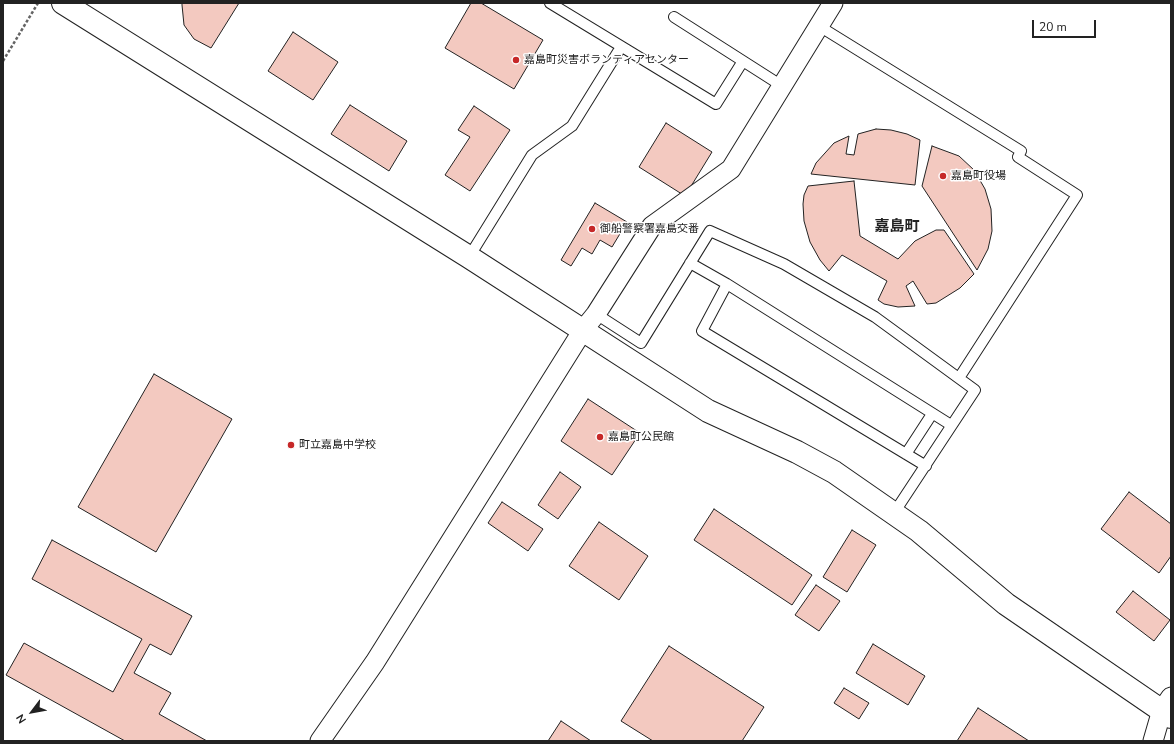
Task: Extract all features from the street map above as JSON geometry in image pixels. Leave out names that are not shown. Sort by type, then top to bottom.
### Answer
[{"type":"street","points":[[62,3],[469,257],[590,322],[708,410],[797,452],[834,472],[919,531],[1006,604],[1168,708],[1153,741]]},
{"type":"street","points":[[320,741],[375,662],[652,226],[731,169],[833,3]]},
{"type":"lane","points":[[550,3],[716,104],[743,61]]},
{"type":"lane","points":[[674,17],[782,86]]},
{"type":"lane","points":[[819,26],[1021,151],[1018,157],[1077,195],[959,378]]},
{"type":"lane","points":[[469,257],[532,155],[572,126],[621,46]]},
{"type":"lane","points":[[590,322],[641,343],[710,231],[784,264],[875,317],[975,390],[894,514]]},
{"type":"lane","points":[[690,263],[727,284],[951,425]]},
{"type":"lane","points":[[727,284],[702,331],[926,466]]},
{"type":"lane","points":[[906,454],[932,414]]},
{"type":"path","points":[[3,62],[38,3]]},
{"type":"building","points":[[182,3],[239,3],[211,48],[194,39],[184,25]]},
{"type":"building","points":[[471,3],[481,3],[543,40],[514,89],[445,48]]},
{"type":"building","points":[[293,32],[338,62],[313,100],[268,71]]},
{"type":"building","points":[[350,105],[407,141],[389,171],[331,134]]},
{"type":"building","points":[[474,106],[510,130],[470,191],[445,175],[470,137],[458,130]]},
{"type":"building","points":[[666,123],[712,152],[685,196],[639,167]]},
{"type":"building","points":[[876,129],[891,130],[907,134],[920,140],[915,185],[811,174],[816,163],[834,143],[849,136],[846,154],[854,155],[858,134]]},
{"type":"building","points":[[932,146],[959,156],[974,170],[985,189],[991,209],[992,231],[988,249],[977,270],[922,186]]},
{"type":"building","points":[[854,181],[860,236],[898,259],[915,241],[936,230],[944,230],[974,274],[960,288],[936,303],[927,304],[913,281],[906,286],[915,306],[898,307],[884,304],[878,300],[887,281],[842,255],[829,271],[820,260],[810,242],[804,221],[804,195],[808,186]]},
{"type":"building","points":[[595,203],[627,222],[612,247],[600,240],[592,254],[582,248],[571,266],[561,260]]},
{"type":"building","points":[[154,374],[232,419],[156,552],[78,507]]},
{"type":"building","name":"嘉島町公民館","points":[[588,399],[640,433],[612,475],[561,441]]},
{"type":"building","points":[[560,472],[581,487],[558,519],[538,505]]},
{"type":"building","points":[[1129,492],[1171,524],[1171,556],[1159,573],[1101,529]]},
{"type":"building","points":[[502,502],[543,529],[528,551],[488,523]]},
{"type":"building","points":[[714,509],[812,575],[792,605],[694,540]]},
{"type":"building","points":[[599,522],[648,556],[619,600],[569,566]]},
{"type":"building","points":[[852,530],[876,545],[847,592],[823,577]]},
{"type":"building","points":[[52,540],[192,616],[171,655],[150,644],[134,673],[171,693],[159,714],[207,741],[125,741],[6,675],[24,643],[113,692],[142,639],[32,579]]},
{"type":"building","points":[[816,585],[840,601],[819,631],[795,615]]},
{"type":"building","points":[[1133,591],[1170,620],[1154,641],[1116,612]]},
{"type":"building","points":[[873,644],[925,676],[908,705],[856,673]]},
{"type":"building","points":[[669,646],[764,707],[742,741],[653,741],[621,721]]},
{"type":"building","points":[[844,688],[869,703],[859,719],[834,703]]},
{"type":"building","points":[[978,708],[1029,741],[957,741]]},
{"type":"building","points":[[561,721],[591,741],[548,741]]},
{"type":"place","name":"嘉島町災害ボランティアセンター","points":[[516,60]]},
{"type":"place","name":"嘉島町役場","points":[[943,176]]},
{"type":"place","name":"御船警察署嘉島交番","points":[[592,229]]},
{"type":"place","name":"嘉島町公民館","points":[[600,437]]},
{"type":"place","name":"町立嘉島中学校","points":[[291,445]]},
{"type":"district","name":"嘉島町","points":[[897,227]]}]
